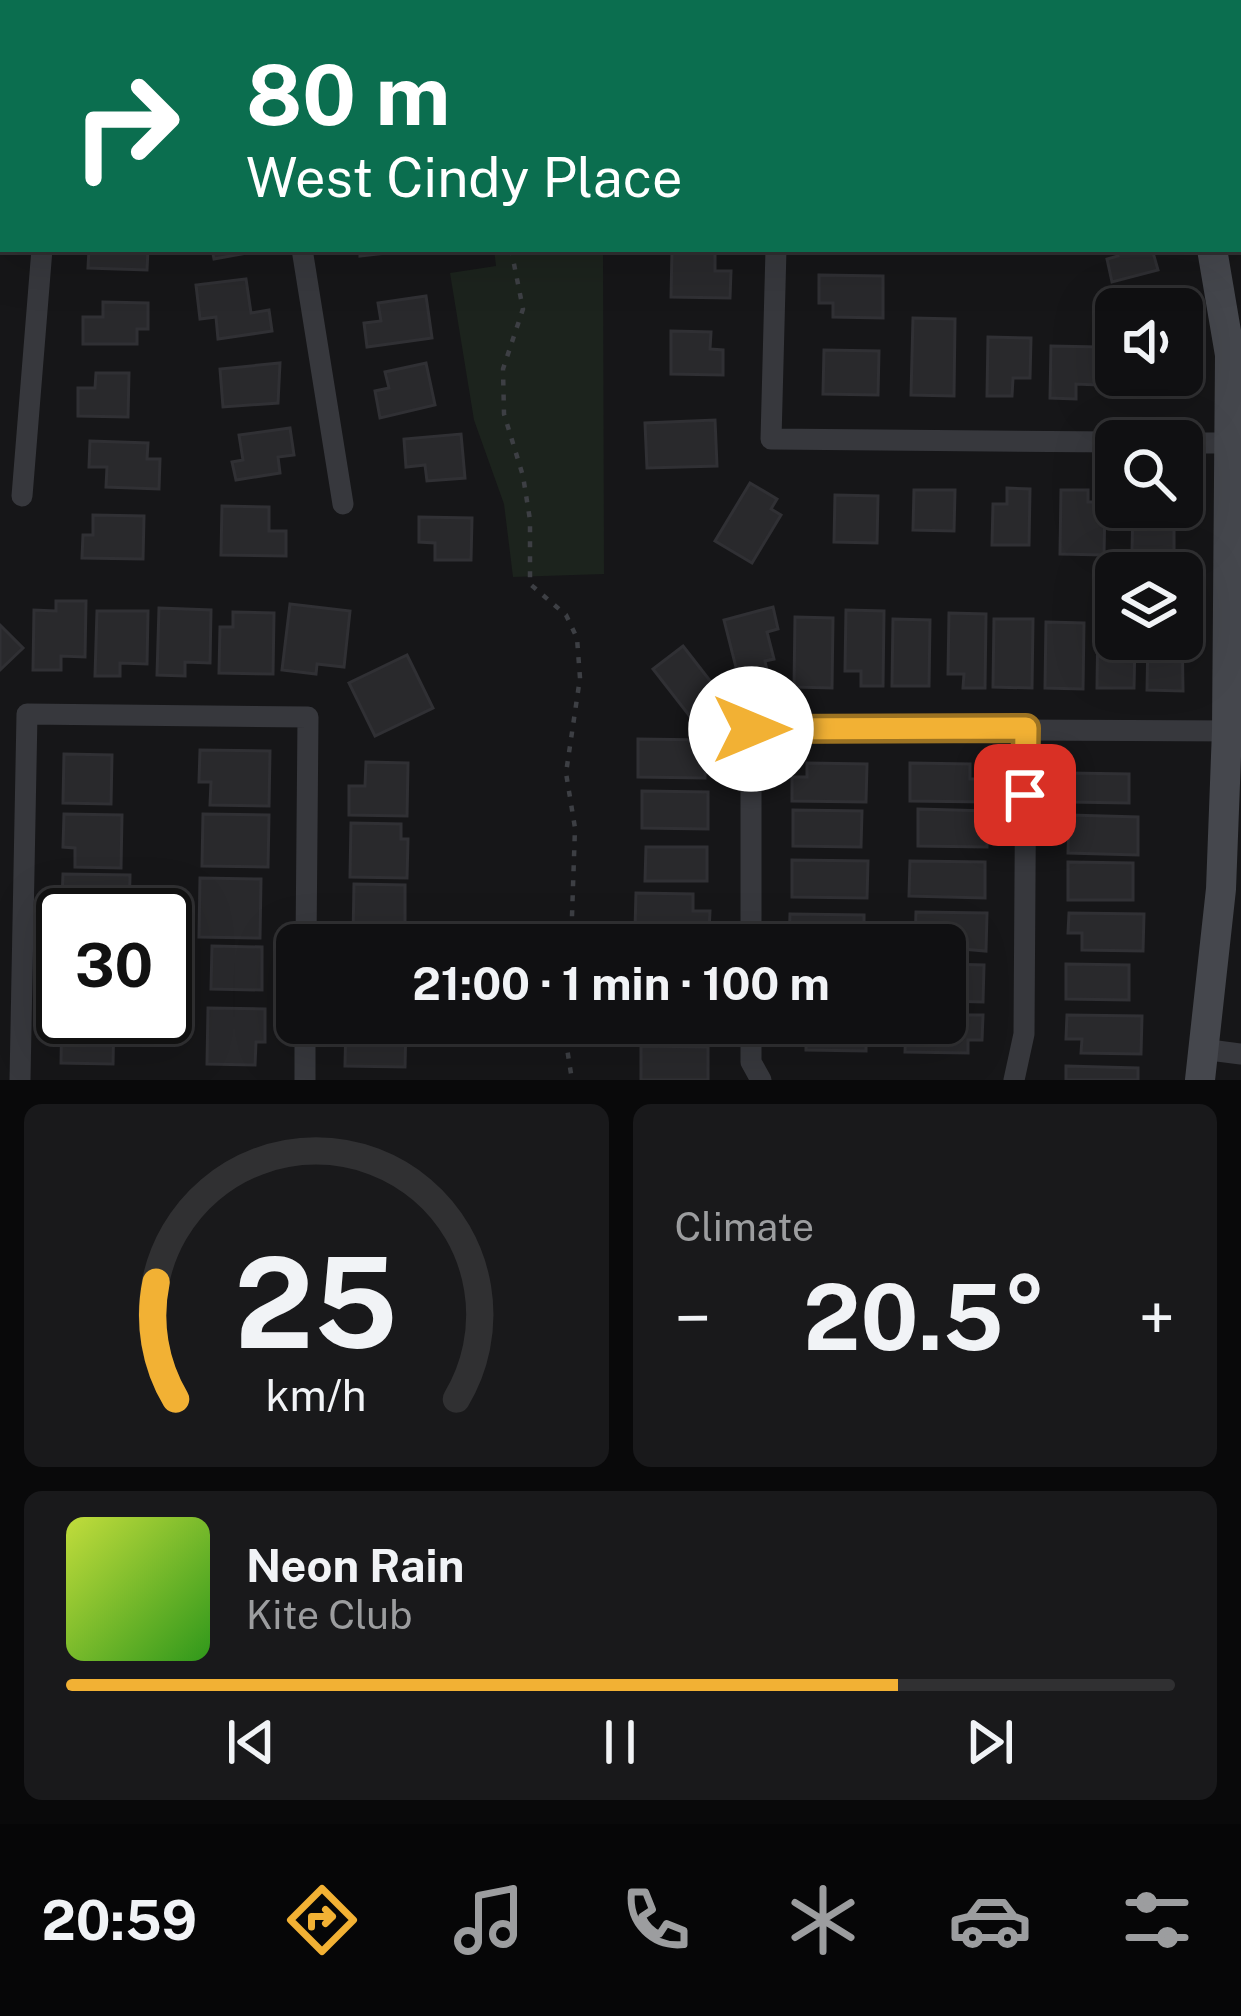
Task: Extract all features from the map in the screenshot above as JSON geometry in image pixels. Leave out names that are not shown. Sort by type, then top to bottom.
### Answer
[{"type":"street","points":[[22,496],[42,252]]},
{"type":"street","points":[[302,252],[343,504]]},
{"type":"street","points":[[776,252],[771,439],[1095,442]]},
{"type":"street","points":[[1213,252],[1230,355],[1235,443],[1234,731],[1201,1065],[1241,1054]]},
{"type":"street","points":[[1203,443],[1235,443]]},
{"type":"street","points":[[20,1080],[27,714],[308,717],[306,924]]},
{"type":"street","points":[[1014,1080],[1024,1034],[1026,728]]},
{"type":"street","points":[[751,924],[751,729],[1234,731]]},
{"type":"street","points":[[305,1044],[305,1080]]},
{"type":"street","points":[[751,1044],[751,1062],[760,1080]]},
{"type":"path","points":[[512,252],[523,309],[503,369],[504,414],[519,459],[530,520],[530,584],[566,615],[577,638],[580,678],[566,773],[575,828],[573,924]]},
{"type":"path","points":[[566,1044],[572,1080]]},
{"type":"shaded area","points":[[494,252],[603,252],[604,574],[513,577],[504,504],[474,420],[450,273],[496,266]]},
{"type":"building","points":[[89,252],[148,252],[147,270],[88,268]]},
{"type":"building","points":[[213,252],[252,252],[214,259]]},
{"type":"building","points":[[672,252],[715,252],[715,271],[731,271],[730,298],[671,297]]},
{"type":"building","points":[[1117,252],[1153,252],[1158,270],[1112,282],[1107,259],[1118,256]]},
{"type":"building","points":[[819,275],[883,276],[883,318],[833,317],[833,303],[819,303]]},
{"type":"building","points":[[246,279],[251,313],[269,310],[272,331],[218,339],[216,317],[200,319],[196,285]]},
{"type":"building","points":[[426,296],[432,338],[367,347],[364,323],[381,321],[378,303]]},
{"type":"building","points":[[103,302],[148,303],[148,329],[137,329],[137,344],[83,344],[83,317],[103,317]]},
{"type":"building","points":[[913,318],[955,319],[954,396],[911,395]]},
{"type":"building","points":[[671,331],[711,332],[710,349],[723,350],[723,375],[671,374]]},
{"type":"building","points":[[988,337],[1031,338],[1030,378],[1013,378],[1012,396],[987,396]]},
{"type":"building","points":[[1051,346],[1095,347],[1095,385],[1076,384],[1076,399],[1050,398]]},
{"type":"building","points":[[824,350],[879,351],[878,395],[823,394]]},
{"type":"building","points":[[280,363],[278,403],[223,407],[220,369]]},
{"type":"building","points":[[426,363],[435,405],[380,418],[375,391],[389,388],[385,372]]},
{"type":"building","points":[[96,373],[129,373],[128,417],[78,416],[78,388],[95,388]]},
{"type":"building","points":[[715,420],[717,466],[647,468],[645,423]]},
{"type":"building","points":[[290,428],[294,455],[278,457],[280,473],[236,480],[232,462],[243,460],[239,435]]},
{"type":"building","points":[[461,434],[465,478],[427,481],[425,465],[406,467],[404,439]]},
{"type":"building","points":[[90,441],[148,443],[147,459],[160,459],[159,489],[106,487],[107,467],[89,467]]},
{"type":"building","points":[[750,483],[777,499],[771,509],[781,515],[752,563],[715,541]]},
{"type":"building","points":[[1007,488],[1030,489],[1029,545],[992,545],[993,504],[1007,504]]},
{"type":"building","points":[[914,490],[955,490],[954,531],[913,530]]},
{"type":"building","points":[[1061,490],[1088,490],[1088,502],[1095,502],[1095,528],[1105,528],[1104,552],[1060,554]]},
{"type":"building","points":[[835,495],[878,496],[877,543],[834,542]]},
{"type":"building","points":[[222,506],[269,507],[269,531],[286,531],[286,556],[221,555]]},
{"type":"building","points":[[93,515],[144,516],[143,559],[82,558],[83,535],[93,535]]},
{"type":"building","points":[[419,517],[472,518],[471,560],[435,560],[435,543],[419,542]]},
{"type":"building","points":[[1133,528],[1174,528],[1174,552],[1132,552]]},
{"type":"building","points":[[56,601],[86,601],[85,657],[61,656],[61,670],[33,670],[34,610],[56,611]]},
{"type":"building","points":[[290,604],[350,611],[344,667],[317,664],[316,674],[282,670]]},
{"type":"building","points":[[773,607],[778,629],[767,632],[774,659],[765,661],[769,680],[741,687],[724,620]]},
{"type":"building","points":[[159,608],[211,610],[210,663],[185,662],[185,676],[157,675]]},
{"type":"building","points":[[846,610],[884,611],[883,686],[861,686],[861,671],[845,671]]},
{"type":"building","points":[[97,611],[148,611],[147,664],[120,663],[120,676],[95,676]]},
{"type":"building","points":[[233,612],[274,613],[273,674],[219,673],[220,627],[233,627]]},
{"type":"building","points":[[949,613],[986,614],[985,688],[963,688],[964,674],[948,674]]},
{"type":"building","points":[[795,617],[833,618],[832,688],[794,687]]},
{"type":"building","points":[[893,619],[930,620],[929,686],[892,686]]},
{"type":"building","points":[[994,619],[1033,619],[1032,688],[993,687]]},
{"type":"building","points":[[1046,622],[1084,623],[1083,689],[1045,688]]},
{"type":"building","points":[[0,625],[23,648],[0,670]]},
{"type":"building","points":[[683,646],[725,700],[695,723],[653,669]]},
{"type":"building","points":[[407,655],[433,708],[375,736],[349,683]]},
{"type":"building","points":[[1097,660],[1135,660],[1134,688],[1097,688]]},
{"type":"building","points":[[1148,660],[1183,660],[1183,691],[1147,690]]},
{"type":"building","points":[[638,739],[706,740],[705,778],[638,777]]},
{"type":"building","points":[[200,750],[270,751],[269,806],[210,805],[211,782],[199,782]]},
{"type":"building","points":[[64,754],[112,755],[111,804],[63,803]]},
{"type":"building","points":[[366,762],[408,763],[407,816],[349,815],[349,786],[365,786]]},
{"type":"building","points":[[807,763],[867,764],[866,802],[792,801],[792,777],[807,777]]},
{"type":"building","points":[[910,763],[970,764],[970,779],[986,779],[986,802],[910,801]]},
{"type":"building","points":[[1069,773],[1129,774],[1129,803],[1069,802]]},
{"type":"building","points":[[642,791],[708,792],[708,829],[642,828]]},
{"type":"building","points":[[918,809],[988,811],[987,847],[918,846]]},
{"type":"building","points":[[793,810],[862,811],[861,847],[793,846]]},
{"type":"building","points":[[64,814],[122,815],[121,868],[75,867],[75,848],[63,847]]},
{"type":"building","points":[[203,814],[269,815],[268,867],[202,866]]},
{"type":"building","points":[[1069,815],[1138,817],[1138,855],[1068,853]]},
{"type":"building","points":[[351,823],[401,824],[401,839],[408,839],[407,878],[350,877]]},
{"type":"building","points":[[646,847],[707,847],[707,881],[645,881]]},
{"type":"building","points":[[792,860],[868,861],[867,898],[792,897]]},
{"type":"building","points":[[910,861],[985,862],[985,898],[909,896]]},
{"type":"building","points":[[1068,862],[1133,863],[1133,900],[1068,900]]},
{"type":"building","points":[[63,874],[130,875],[130,888],[62,888]]},
{"type":"building","points":[[200,878],[261,879],[260,938],[199,937]]},
{"type":"building","points":[[354,884],[405,885],[405,924],[353,924]]},
{"type":"building","points":[[636,893],[693,894],[693,911],[710,911],[709,924],[635,924]]},
{"type":"building","points":[[916,912],[987,913],[986,951],[966,949],[966,924],[916,924]]},
{"type":"building","points":[[1069,913],[1144,914],[1143,951],[1082,950],[1082,933],[1068,933]]},
{"type":"building","points":[[790,914],[864,915],[864,924],[790,924]]},
{"type":"building","points":[[212,946],[262,947],[262,990],[211,989]]},
{"type":"building","points":[[1066,964],[1129,965],[1129,1000],[1066,999]]},
{"type":"building","points":[[966,965],[984,965],[983,1002],[966,1002]]},
{"type":"building","points":[[208,1008],[265,1009],[265,1042],[256,1042],[255,1065],[207,1064]]},
{"type":"building","points":[[966,1015],[983,1015],[982,1040],[968,1040],[968,1053],[905,1052],[905,1044],[966,1044]]},
{"type":"building","points":[[1067,1015],[1142,1016],[1141,1054],[1081,1053],[1082,1039],[1066,1039]]},
{"type":"building","points":[[61,1044],[113,1044],[113,1064],[61,1063]]},
{"type":"building","points":[[346,1044],[406,1044],[405,1067],[345,1066]]},
{"type":"building","points":[[806,1044],[866,1044],[866,1051],[806,1050]]},
{"type":"building","points":[[641,1046],[708,1047],[708,1080],[641,1080]]},
{"type":"building","points":[[1066,1066],[1138,1068],[1138,1080],[1066,1080]]},
{"type":"route","points":[[751,729],[1026,728],[1025,795]]}]
